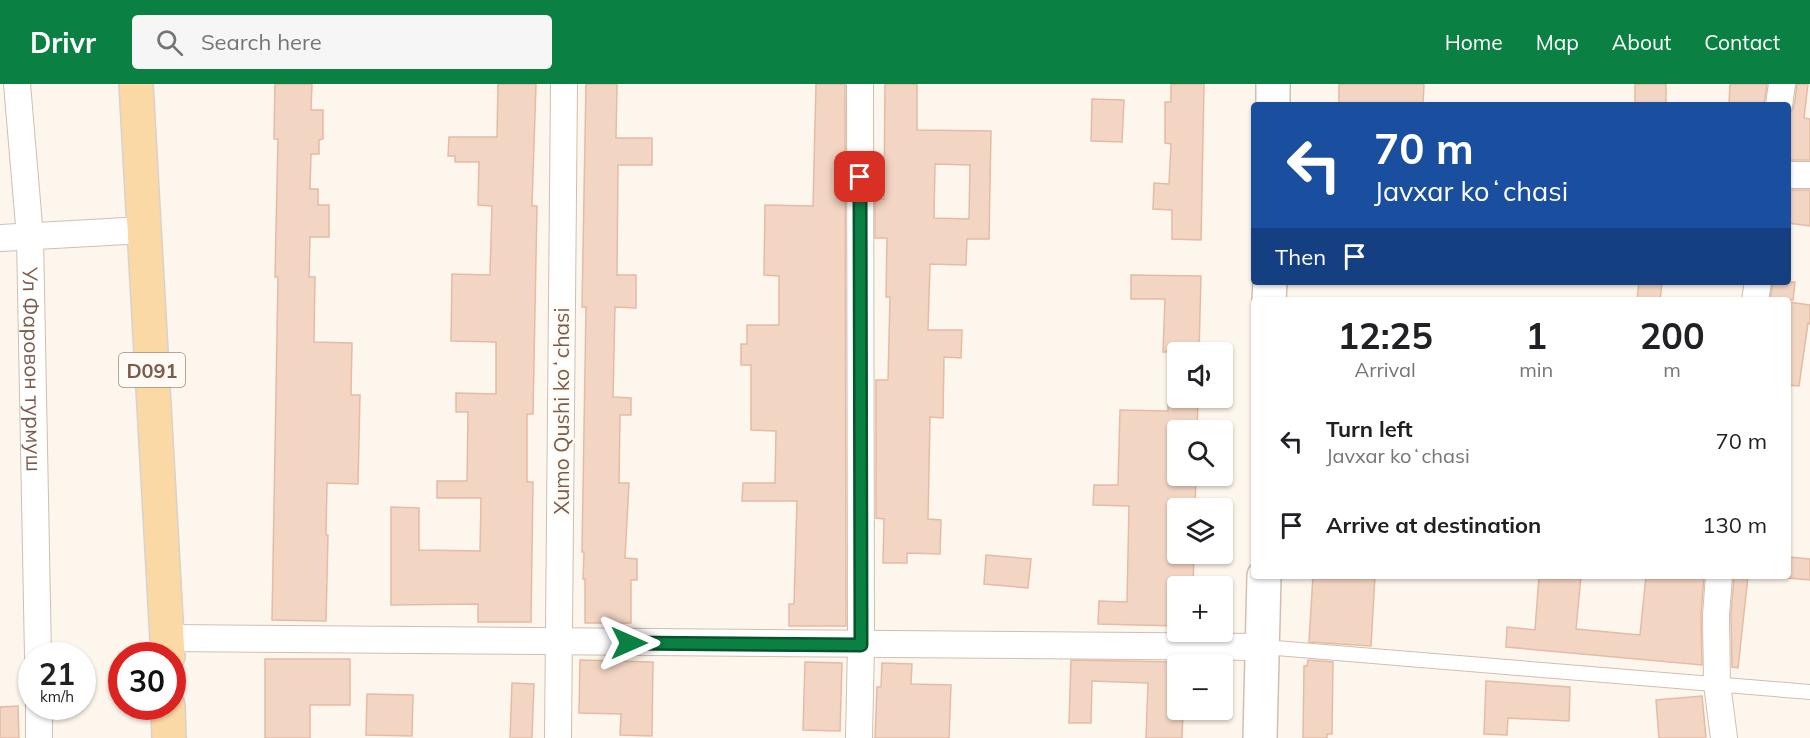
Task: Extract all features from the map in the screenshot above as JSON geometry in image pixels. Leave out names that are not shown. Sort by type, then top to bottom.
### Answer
[{"type":"main road","name":"D091","points":[[136,84],[168,642]]},
{"type":"main road","points":[[168,720],[169,738]]},
{"type":"street","name":"Ул Фаровон турмуш","points":[[16,84],[30,237],[38,642]]},
{"type":"street","name":"Xumo Qushi koʻchasi","points":[[558,738],[564,84]]},
{"type":"street","points":[[859,738],[861,645],[860,84]]},
{"type":"street","points":[[1273,84],[1273,102]]},
{"type":"street","points":[[1779,102],[1782,84]]},
{"type":"street","points":[[1791,175],[1810,175]]},
{"type":"street","points":[[0,238],[144,230]]},
{"type":"street","points":[[1260,738],[1264,579]]},
{"type":"street","points":[[1719,579],[1716,615],[1717,684],[1724,738]]},
{"type":"street","points":[[186,647],[560,643],[1263,647]]},
{"type":"street","points":[[39,720],[39,738]]},
{"type":"lane","points":[[1263,647],[1810,693]]},
{"type":"building","points":[[275,84],[312,84],[311,110],[323,110],[323,139],[319,140],[319,154],[311,154],[310,189],[318,189],[318,205],[329,205],[329,237],[310,237],[309,277],[315,277],[314,342],[352,343],[351,395],[360,395],[358,484],[327,483],[326,621],[272,620],[278,277],[275,277],[278,139],[274,139]]},
{"type":"building","points":[[498,84],[536,84],[532,206],[537,206],[533,414],[527,414],[527,482],[533,482],[531,622],[478,622],[478,604],[391,605],[391,507],[419,508],[419,550],[480,551],[481,498],[437,498],[437,481],[467,481],[468,412],[456,412],[456,393],[496,394],[496,342],[451,341],[452,274],[490,275],[492,206],[478,205],[479,162],[455,162],[455,156],[448,156],[449,137],[497,137]]},
{"type":"building","points":[[586,84],[617,84],[616,138],[652,138],[652,165],[618,165],[617,275],[636,275],[636,308],[615,307],[613,397],[631,398],[631,415],[620,415],[619,483],[629,483],[625,558],[637,559],[637,580],[631,580],[631,623],[585,623],[584,552],[582,552],[586,307],[582,307]]},
{"type":"building","points":[[816,84],[845,84],[846,626],[789,626],[789,604],[794,604],[797,501],[742,501],[743,483],[775,483],[776,431],[751,430],[751,365],[741,365],[741,344],[747,344],[747,325],[779,325],[779,276],[764,275],[765,205],[813,206]]},
{"type":"building","points":[[885,84],[917,84],[917,130],[991,131],[989,239],[967,239],[966,265],[930,264],[928,330],[962,330],[961,358],[944,357],[943,418],[930,417],[928,519],[941,520],[940,554],[907,553],[907,563],[883,563],[884,519],[876,518],[876,380],[888,380],[890,297],[886,297],[887,238],[875,238],[875,199],[884,199]],"holes":[[[935,164],[970,165],[969,219],[934,218]]]},
{"type":"building","points":[[1171,84],[1204,84],[1201,240],[1172,239],[1172,210],[1153,209],[1154,183],[1169,184],[1171,144],[1165,143],[1165,102],[1171,102]]},
{"type":"building","points":[[1339,84],[1424,84],[1423,102],[1339,102]]},
{"type":"building","points":[[1635,84],[1666,84],[1666,102],[1635,102]]},
{"type":"building","points":[[1730,84],[1767,84],[1764,102],[1729,102]]},
{"type":"building","points":[[1797,84],[1808,84],[1804,118],[1810,119],[1810,160],[1791,160],[1791,112],[1794,107]]},
{"type":"building","points":[[1092,99],[1124,100],[1122,142],[1091,141]]},
{"type":"building","points":[[1791,190],[1810,190],[1810,226],[1791,223]]},
{"type":"building","points":[[1131,275],[1201,276],[1199,342],[1167,342],[1167,352],[1163,352],[1165,299],[1131,299]]},
{"type":"building","points":[[1791,282],[1795,282],[1793,300],[1791,297],[1770,297],[1772,285],[1791,285]]},
{"type":"building","points":[[1639,285],[1662,285],[1660,297],[1637,297]]},
{"type":"building","points":[[1791,302],[1810,305],[1810,324],[1808,323],[1799,386],[1791,385]]},
{"type":"building","points":[[1168,408],[1198,408],[1197,420],[1167,420],[1167,486],[1196,486],[1195,498],[1167,498],[1167,564],[1194,564],[1193,576],[1167,576],[1167,626],[1098,624],[1099,601],[1127,602],[1129,506],[1093,505],[1094,485],[1118,485],[1120,410],[1168,411]]},
{"type":"building","points":[[986,555],[1031,559],[1028,588],[984,584]]},
{"type":"building","points":[[1791,557],[1810,559],[1810,580],[1791,578]]},
{"type":"building","points":[[1313,579],[1375,579],[1371,646],[1309,642]]},
{"type":"building","points":[[1539,579],[1581,579],[1576,629],[1640,635],[1646,579],[1704,579],[1701,615],[1702,665],[1506,647],[1507,627],[1535,630]]},
{"type":"building","points":[[1734,579],[1748,579],[1738,668],[1732,667],[1731,615]]},
{"type":"building","points":[[265,659],[350,659],[350,705],[310,705],[310,738],[265,738]]},
{"type":"building","points":[[580,660],[653,662],[652,736],[620,735],[621,714],[579,713]]},
{"type":"building","points":[[1071,660],[1167,662],[1167,720],[1183,720],[1182,738],[1146,738],[1148,683],[1092,681],[1091,723],[1069,723]]},
{"type":"building","points":[[1308,660],[1333,662],[1332,734],[1327,734],[1327,738],[1303,738],[1304,666],[1307,666]]},
{"type":"building","points":[[805,662],[842,663],[840,731],[803,730]]},
{"type":"building","points":[[882,663],[912,664],[911,684],[951,685],[949,738],[875,738],[877,687],[881,687]]},
{"type":"building","points":[[1486,681],[1570,687],[1569,721],[1508,718],[1507,735],[1484,734]]},
{"type":"building","points":[[512,683],[534,684],[532,738],[510,738]]},
{"type":"building","points":[[367,694],[413,695],[412,736],[366,735]]},
{"type":"building","points":[[1702,696],[1706,738],[1659,738],[1656,700]]},
{"type":"building","points":[[18,706],[19,738],[0,738],[0,707]]},
{"type":"route","points":[[629,643],[861,645],[860,177]]}]
